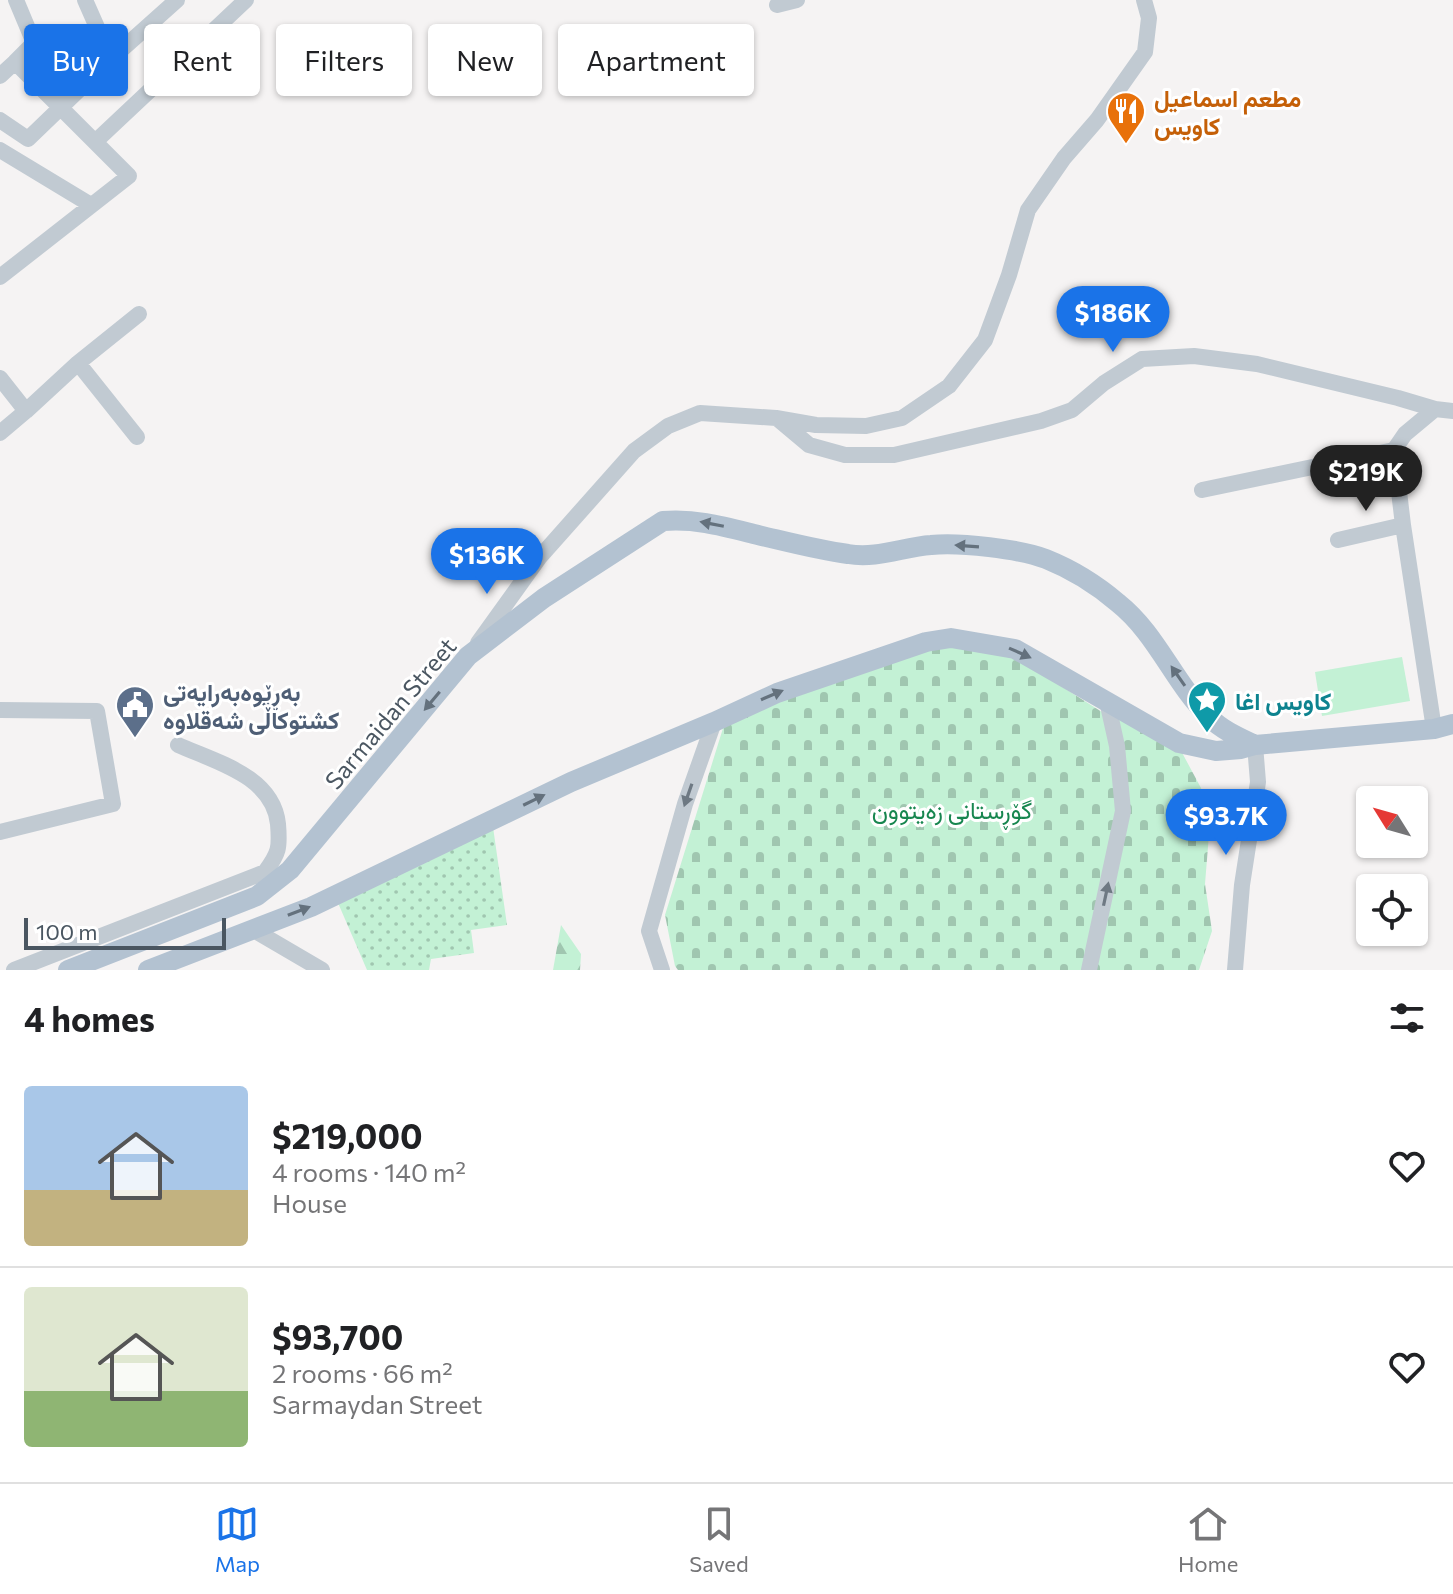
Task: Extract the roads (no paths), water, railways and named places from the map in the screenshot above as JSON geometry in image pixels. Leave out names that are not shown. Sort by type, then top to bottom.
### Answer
[{"type":"main road","name":"Sarmaidan Street","points":[[68,970],[257,896],[290,870],[468,656],[544,598],[663,521],[684,519],[710,523],[850,555],[874,556],[931,545],[964,545],[1044,558],[1097,586],[1121,605],[1141,625],[1199,706],[1217,725],[1255,745]]},
{"type":"main road","points":[[148,970],[311,907],[571,782],[777,693],[926,642],[951,638],[1015,649],[1179,743],[1208,749],[1241,749],[1255,745],[1444,727]]},
{"type":"main road","points":[[1208,749],[1196,739],[1197,731],[1202,726],[1217,725]]},
{"type":"street","points":[[0,76],[34,43],[16,0]]},
{"type":"street","points":[[85,0],[96,24]]},
{"type":"street","points":[[128,44],[177,0]]},
{"type":"street","points":[[96,141],[246,0]]},
{"type":"street","points":[[777,5],[797,0]]},
{"type":"street","points":[[468,656],[539,558],[634,451],[668,426],[700,413],[776,418],[816,425],[866,426],[902,418],[949,386],[985,340],[1028,210],[1145,52],[1149,18],[1144,0]]},
{"type":"street","points":[[0,277],[129,176],[15,62]]},
{"type":"street","points":[[0,120],[28,139],[72,96]]},
{"type":"street","points":[[0,150],[91,205]]},
{"type":"street","points":[[0,433],[78,363],[139,314]]},
{"type":"street","points":[[776,418],[809,445],[845,455],[894,455],[1041,421],[1072,410],[1104,383],[1142,359],[1194,356],[1257,364],[1453,411]]},
{"type":"street","points":[[78,363],[137,437]]},
{"type":"street","points":[[0,378],[26,411]]},
{"type":"street","points":[[1435,409],[1405,434],[1394,450],[1403,525],[1444,727]]},
{"type":"street","points":[[1202,490],[1394,450]]},
{"type":"street","points":[[1338,540],[1403,525]]},
{"type":"street","points":[[539,558],[536,577],[544,598]]},
{"type":"street","points":[[1089,970],[1123,811],[1117,746],[1107,701]]},
{"type":"street","points":[[0,710],[97,711],[113,804],[0,832]]},
{"type":"street","points":[[662,970],[649,931],[685,804],[714,722]]},
{"type":"street","points":[[14,970],[265,872],[277,856],[280,840],[277,815],[258,785],[238,771],[178,745]]},
{"type":"street","points":[[1235,970],[1242,885],[1258,782],[1255,745]]},
{"type":"street","points":[[252,929],[322,970]]},
{"type":"place","name":"مطعم اسماعیل کاویس","points":[[1126,145]]},
{"type":"place","name":"كاويس اغا","points":[[1207,734]]},
{"type":"place","name":"بەڕێوەبەرایەتی کشتوکاڵی شەقلاوە","points":[[135,739]]},
{"type":"park label","name":"گۆڕستانی زەیتوون","points":[[952,809]]}]
